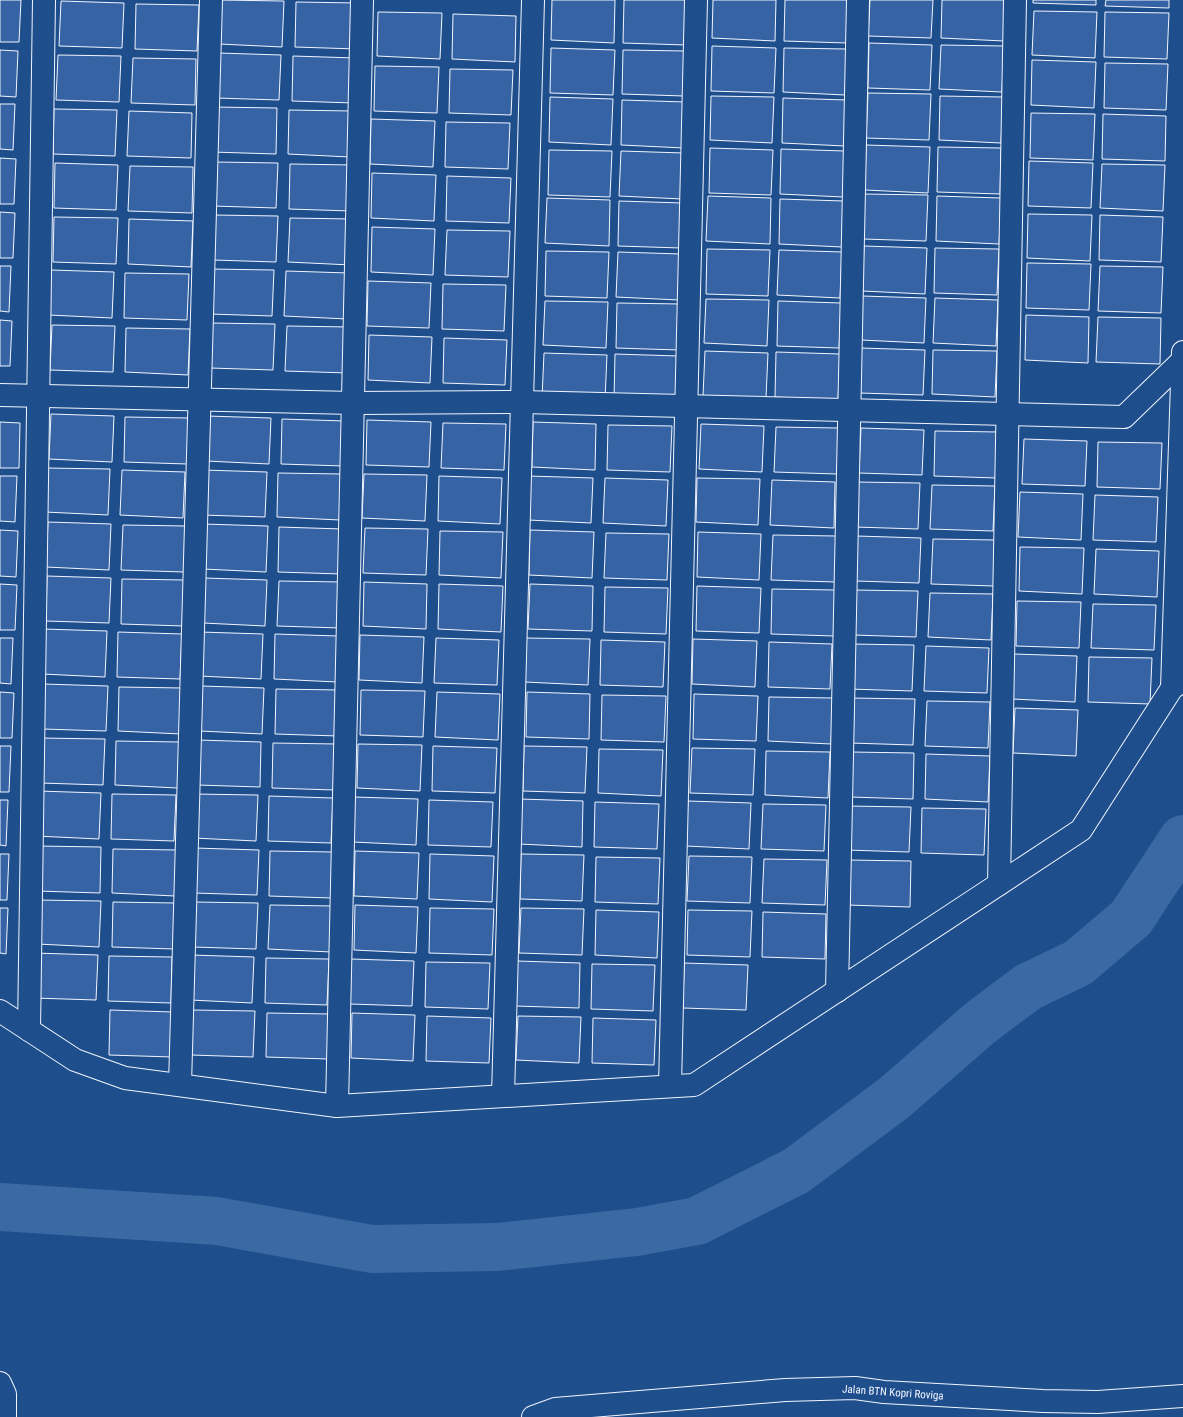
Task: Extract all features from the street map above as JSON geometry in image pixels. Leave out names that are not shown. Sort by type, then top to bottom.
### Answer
[{"type":"street","points":[[29,1030],[44,0]]},
{"type":"street","points":[[180,1085],[211,0]]},
{"type":"street","points":[[337,1106],[362,0]]},
{"type":"street","points":[[503,1096],[533,0]]},
{"type":"street","points":[[670,1086],[696,0]]},
{"type":"street","points":[[837,991],[858,0]]},
{"type":"street","points":[[999,884],[1006,414],[1015,0]]},
{"type":"street","points":[[0,1011],[75,1060],[125,1078],[337,1106],[694,1085],[1081,830],[1177,684],[1183,351]]},
{"type":"street","points":[[0,396],[353,403],[521,402],[1124,417],[1183,360]]},
{"type":"street","points":[[0,1383],[5,1394],[5,1417]]},
{"type":"street","name":"Jalan BTN Kopri Roviga","points":[[533,1417],[555,1409],[785,1390],[848,1388],[1069,1409],[1098,1402],[1183,1396]]},
{"type":"building","points":[[0,0],[21,0],[19,42],[0,42]]},
{"type":"building","points":[[220,0],[284,1],[282,47],[219,44]]},
{"type":"building","points":[[552,0],[615,0],[614,43],[551,40]]},
{"type":"building","points":[[624,0],[688,0],[686,45],[623,43]]},
{"type":"building","points":[[713,0],[776,0],[775,41],[712,38]]},
{"type":"building","points":[[785,0],[849,0],[847,43],[784,41]]},
{"type":"building","points":[[870,0],[933,0],[931,38],[868,36]]},
{"type":"building","points":[[942,0],[1005,0],[1004,41],[941,38]]},
{"type":"building","points":[[1033,0],[1096,0],[1096,5],[1033,3]]},
{"type":"building","points":[[1106,0],[1169,0],[1169,8],[1105,6]]},
{"type":"building","points":[[61,1],[124,3],[122,48],[59,46]]},
{"type":"building","points":[[296,2],[359,3],[357,49],[295,47]]},
{"type":"building","points":[[136,4],[199,5],[197,51],[135,49]]},
{"type":"building","points":[[1034,11],[1097,12],[1095,58],[1032,55]]},
{"type":"building","points":[[378,12],[442,13],[440,59],[377,56]]},
{"type":"building","points":[[1105,12],[1169,13],[1167,59],[1104,57]]},
{"type":"building","points":[[453,14],[516,16],[515,62],[452,59]]},
{"type":"building","points":[[869,43],[932,45],[930,90],[868,88]]},
{"type":"building","points":[[941,45],[1004,46],[1002,92],[939,89]]},
{"type":"building","points":[[712,46],[776,48],[774,93],[711,91]]},
{"type":"building","points":[[551,48],[615,50],[613,95],[550,93]]},
{"type":"building","points":[[784,48],[847,49],[845,95],[783,92]]},
{"type":"building","points":[[0,50],[18,51],[16,97],[0,96]]},
{"type":"building","points":[[623,50],[686,51],[684,96],[622,94]]},
{"type":"building","points":[[218,53],[281,55],[279,100],[216,98]]},
{"type":"building","points":[[58,55],[121,56],[119,102],[56,100]]},
{"type":"building","points":[[293,56],[356,58],[354,103],[292,101]]},
{"type":"building","points":[[133,58],[196,59],[195,105],[131,103]]},
{"type":"building","points":[[1032,60],[1096,62],[1094,108],[1031,105]]},
{"type":"building","points":[[1105,63],[1168,64],[1166,110],[1104,108]]},
{"type":"building","points":[[375,66],[439,67],[437,113],[374,111]]},
{"type":"building","points":[[450,69],[513,70],[511,115],[449,113]]},
{"type":"building","points":[[868,93],[931,94],[929,140],[866,138]]},
{"type":"building","points":[[711,96],[774,97],[772,143],[710,140]]},
{"type":"building","points":[[940,96],[1003,97],[1001,143],[939,140]]},
{"type":"building","points":[[550,97],[613,99],[611,145],[549,142]]},
{"type":"building","points":[[783,98],[847,100],[845,146],[782,143]]},
{"type":"building","points":[[622,100],[686,102],[684,148],[621,145]]},
{"type":"building","points":[[0,104],[15,104],[13,150],[0,149]]},
{"type":"building","points":[[214,107],[277,108],[276,154],[212,152]]},
{"type":"building","points":[[54,109],[117,110],[115,156],[53,154]]},
{"type":"building","points":[[289,110],[352,111],[350,157],[288,154]]},
{"type":"building","points":[[129,111],[192,113],[191,158],[127,156]]},
{"type":"building","points":[[1031,113],[1095,114],[1093,160],[1030,158]]},
{"type":"building","points":[[1103,114],[1166,116],[1165,161],[1102,159]]},
{"type":"building","points":[[371,119],[435,121],[433,167],[370,164]]},
{"type":"building","points":[[446,122],[510,123],[508,169],[445,167]]},
{"type":"building","points":[[866,145],[930,147],[928,193],[865,190]]},
{"type":"building","points":[[938,147],[1001,148],[1000,194],[937,192]]},
{"type":"building","points":[[710,148],[773,150],[771,195],[709,193]]},
{"type":"building","points":[[781,149],[845,151],[843,197],[780,194]]},
{"type":"building","points":[[549,150],[612,151],[610,197],[548,195]]},
{"type":"building","points":[[621,151],[684,153],[682,199],[619,196]]},
{"type":"building","points":[[0,158],[16,159],[14,204],[0,204]]},
{"type":"building","points":[[1029,161],[1093,163],[1091,208],[1028,206]]},
{"type":"building","points":[[215,162],[278,163],[276,208],[213,206]]},
{"type":"building","points":[[55,163],[118,165],[116,210],[54,208]]},
{"type":"building","points":[[290,164],[353,165],[351,211],[289,209]]},
{"type":"building","points":[[1102,164],[1165,165],[1163,211],[1100,208]]},
{"type":"building","points":[[130,166],[193,167],[192,213],[128,211]]},
{"type":"building","points":[[372,173],[436,175],[434,221],[371,218]]},
{"type":"building","points":[[447,176],[511,178],[509,223],[446,221]]},
{"type":"building","points":[[864,194],[928,195],[926,241],[863,239]]},
{"type":"building","points":[[708,196],[771,198],[770,244],[706,241]]},
{"type":"building","points":[[937,196],[1001,198],[999,244],[936,241]]},
{"type":"building","points":[[547,198],[610,200],[609,246],[545,243]]},
{"type":"building","points":[[780,199],[844,201],[842,247],[779,244]]},
{"type":"building","points":[[619,201],[683,203],[681,248],[618,246]]},
{"type":"building","points":[[0,212],[15,213],[13,258],[0,258]]},
{"type":"building","points":[[1028,214],[1092,215],[1090,261],[1027,258]]},
{"type":"building","points":[[214,215],[278,216],[276,262],[213,260]]},
{"type":"building","points":[[1100,215],[1163,217],[1161,262],[1099,260]]},
{"type":"building","points":[[54,217],[118,218],[116,264],[53,262]]},
{"type":"building","points":[[290,218],[353,219],[351,265],[288,262]]},
{"type":"building","points":[[129,219],[193,221],[191,267],[128,264]]},
{"type":"building","points":[[372,227],[435,229],[433,275],[371,272]]},
{"type":"building","points":[[447,230],[510,231],[508,277],[445,275]]},
{"type":"building","points":[[864,246],[927,248],[925,294],[862,291]]},
{"type":"building","points":[[935,248],[999,249],[997,295],[934,293]]},
{"type":"building","points":[[707,249],[770,250],[768,296],[706,294]]},
{"type":"building","points":[[779,250],[842,252],[840,298],[777,295]]},
{"type":"building","points":[[546,251],[609,252],[607,298],[545,296]]},
{"type":"building","points":[[618,252],[681,254],[679,300],[616,297]]},
{"type":"building","points":[[1027,263],[1091,264],[1089,310],[1026,308]]},
{"type":"building","points":[[0,266],[11,266],[9,312],[0,311]]},
{"type":"building","points":[[1100,266],[1163,267],[1161,313],[1098,311]]},
{"type":"building","points":[[210,269],[274,270],[272,316],[209,314]]},
{"type":"building","points":[[51,270],[114,272],[112,318],[49,315]]},
{"type":"building","points":[[286,271],[349,273],[347,319],[284,316]]},
{"type":"building","points":[[125,273],[189,274],[187,320],[124,318]]},
{"type":"building","points":[[368,281],[431,283],[429,328],[367,326]]},
{"type":"building","points":[[443,284],[506,285],[504,331],[442,329]]},
{"type":"building","points":[[862,296],[926,298],[924,343],[861,340]]},
{"type":"building","points":[[935,298],[998,300],[996,346],[933,343]]},
{"type":"building","points":[[706,299],[769,300],[767,346],[704,343]]},
{"type":"building","points":[[545,301],[608,302],[606,348],[543,345]]},
{"type":"building","points":[[778,301],[841,303],[839,348],[777,346]]},
{"type":"building","points":[[617,303],[681,304],[679,350],[616,348]]},
{"type":"building","points":[[1026,315],[1089,317],[1088,363],[1025,360]]},
{"type":"building","points":[[1098,317],[1161,318],[1160,364],[1096,362]]},
{"type":"building","points":[[0,320],[12,321],[10,366],[0,366]]},
{"type":"building","points":[[211,323],[275,324],[273,370],[210,368]]},
{"type":"building","points":[[52,325],[115,326],[113,372],[50,370]]},
{"type":"building","points":[[287,326],[350,327],[348,373],[285,371]]},
{"type":"building","points":[[126,328],[190,329],[188,375],[125,372]]},
{"type":"building","points":[[369,335],[432,337],[430,383],[368,380]]},
{"type":"building","points":[[444,338],[507,340],[505,385],[443,383]]},
{"type":"building","points":[[861,348],[925,350],[923,395],[860,393]]},
{"type":"building","points":[[933,350],[997,351],[995,397],[932,394]]},
{"type":"building","points":[[705,351],[768,353],[766,398],[703,396]]},
{"type":"building","points":[[776,352],[840,354],[838,400],[775,397]]},
{"type":"building","points":[[544,353],[607,355],[605,400],[542,398]]},
{"type":"building","points":[[615,354],[679,356],[677,401],[614,399]]},
{"type":"building","points":[[51,414],[114,416],[112,462],[49,459]]},
{"type":"building","points":[[207,416],[271,418],[269,464],[206,461]]},
{"type":"building","points":[[125,417],[189,418],[187,464],[124,462]]},
{"type":"building","points":[[282,419],[345,421],[344,466],[281,464]]},
{"type":"building","points":[[367,420],[431,422],[429,467],[366,465]]},
{"type":"building","points":[[0,422],[20,423],[19,468],[0,468]]},
{"type":"building","points":[[533,422],[596,424],[595,470],[532,467]]},
{"type":"building","points":[[443,423],[506,424],[504,470],[441,468]]},
{"type":"building","points":[[701,424],[764,426],[762,472],[699,469]]},
{"type":"building","points":[[608,425],[672,426],[670,472],[607,470]]},
{"type":"building","points":[[776,427],[839,428],[837,474],[774,472]]},
{"type":"building","points":[[861,428],[924,430],[922,475],[859,473]]},
{"type":"building","points":[[935,431],[999,432],[997,478],[934,476]]},
{"type":"building","points":[[1024,439],[1087,441],[1085,486],[1022,484]]},
{"type":"building","points":[[1098,442],[1162,443],[1160,489],[1097,487]]},
{"type":"building","points":[[47,468],[110,469],[108,515],[45,512]]},
{"type":"building","points":[[122,470],[185,472],[183,518],[120,515]]},
{"type":"building","points":[[203,470],[267,472],[265,517],[202,515]]},
{"type":"building","points":[[278,473],[342,474],[340,520],[277,517]]},
{"type":"building","points":[[364,474],[427,475],[425,521],[362,518]]},
{"type":"building","points":[[0,476],[17,476],[15,522],[0,521]]},
{"type":"building","points":[[439,476],[502,478],[500,524],[438,521]]},
{"type":"building","points":[[529,476],[593,478],[591,523],[528,520]]},
{"type":"building","points":[[605,478],[668,480],[666,526],[603,523]]},
{"type":"building","points":[[697,478],[760,479],[758,525],[696,522]]},
{"type":"building","points":[[772,480],[835,482],[834,528],[770,525]]},
{"type":"building","points":[[857,482],[920,483],[918,529],[855,527]]},
{"type":"building","points":[[932,485],[995,486],[993,531],[930,529]]},
{"type":"building","points":[[1020,492],[1083,494],[1081,540],[1018,537]]},
{"type":"building","points":[[1095,495],[1158,497],[1156,542],[1093,540]]},
{"type":"building","points":[[48,522],[111,524],[109,570],[46,567]]},
{"type":"building","points":[[204,524],[268,526],[266,572],[203,569]]},
{"type":"building","points":[[123,525],[186,526],[184,572],[121,570]]},
{"type":"building","points":[[279,527],[343,529],[341,574],[278,572]]},
{"type":"building","points":[[365,528],[428,529],[426,575],[363,573]]},
{"type":"building","points":[[0,530],[18,531],[16,577],[0,576]]},
{"type":"building","points":[[530,530],[594,532],[592,578],[529,575]]},
{"type":"building","points":[[440,531],[503,532],[501,578],[439,575]]},
{"type":"building","points":[[698,532],[761,534],[759,580],[697,577]]},
{"type":"building","points":[[606,533],[669,534],[667,580],[604,578]]},
{"type":"building","points":[[773,535],[836,536],[835,582],[771,580]]},
{"type":"building","points":[[857,536],[921,538],[919,583],[856,581]]},
{"type":"building","points":[[933,539],[996,540],[994,586],[931,584]]},
{"type":"building","points":[[1020,547],[1084,548],[1082,594],[1019,591]]},
{"type":"building","points":[[1096,549],[1159,551],[1157,597],[1094,594]]},
{"type":"building","points":[[47,576],[111,578],[109,623],[46,621]]},
{"type":"building","points":[[204,578],[267,580],[265,626],[203,623]]},
{"type":"building","points":[[122,579],[185,580],[184,626],[121,624]]},
{"type":"building","points":[[279,581],[342,582],[341,628],[277,626]]},
{"type":"building","points":[[364,582],[427,584],[426,629],[363,626]]},
{"type":"building","points":[[0,584],[17,585],[15,630],[0,630]]},
{"type":"building","points":[[439,584],[503,586],[501,632],[438,629]]},
{"type":"building","points":[[530,584],[593,586],[592,631],[528,629]]},
{"type":"building","points":[[697,586],[761,588],[759,633],[696,631]]},
{"type":"building","points":[[605,587],[668,588],[666,634],[604,632]]},
{"type":"building","points":[[772,589],[836,590],[834,636],[771,634]]},
{"type":"building","points":[[854,590],[918,591],[916,637],[853,635]]},
{"type":"building","points":[[930,593],[993,594],[991,640],[928,637]]},
{"type":"building","points":[[1017,601],[1081,602],[1079,648],[1016,646]]},
{"type":"building","points":[[1093,604],[1156,605],[1154,650],[1091,648]]},
{"type":"building","points":[[43,629],[107,631],[105,677],[42,674]]},
{"type":"building","points":[[118,632],[182,634],[180,679],[117,677]]},
{"type":"building","points":[[200,632],[263,634],[261,679],[199,676]]},
{"type":"building","points":[[275,634],[338,636],[337,682],[274,679]]},
{"type":"building","points":[[360,635],[424,637],[422,683],[359,680]]},
{"type":"building","points":[[0,638],[13,638],[11,684],[0,683]]},
{"type":"building","points":[[436,638],[499,640],[497,685],[434,683]]},
{"type":"building","points":[[526,638],[590,639],[588,685],[525,682]]},
{"type":"building","points":[[693,639],[757,641],[755,687],[692,684]]},
{"type":"building","points":[[601,640],[665,642],[663,687],[600,685]]},
{"type":"building","points":[[769,642],[832,644],[830,689],[768,687]]},
{"type":"building","points":[[850,644],[914,645],[912,691],[849,689]]},
{"type":"building","points":[[926,646],[989,648],[987,693],[924,691]]},
{"type":"building","points":[[1014,654],[1077,656],[1075,702],[1012,699]]},
{"type":"building","points":[[1089,657],[1152,658],[1150,704],[1088,702]]},
{"type":"building","points":[[44,684],[108,686],[106,731],[43,729]]},
{"type":"building","points":[[201,686],[264,688],[262,734],[200,731]]},
{"type":"building","points":[[119,687],[183,688],[181,734],[118,731]]},
{"type":"building","points":[[276,689],[339,690],[338,736],[275,734]]},
{"type":"building","points":[[361,690],[425,691],[423,737],[360,735]]},
{"type":"building","points":[[0,692],[14,693],[12,738],[0,738]]},
{"type":"building","points":[[437,692],[500,694],[498,740],[435,737]]},
{"type":"building","points":[[527,692],[590,694],[589,739],[526,737]]},
{"type":"building","points":[[694,694],[758,696],[756,741],[693,739]]},
{"type":"building","points":[[602,695],[666,696],[664,742],[601,740]]},
{"type":"building","points":[[769,697],[833,698],[831,744],[768,741]]},
{"type":"building","points":[[851,698],[915,699],[913,745],[850,743]]},
{"type":"building","points":[[927,701],[990,702],[988,748],[925,746]]},
{"type":"building","points":[[1015,708],[1078,710],[1076,756],[1013,753]]},
{"type":"building","points":[[41,738],[105,739],[103,785],[40,783]]},
{"type":"building","points":[[198,740],[261,742],[260,787],[197,785]]},
{"type":"building","points":[[116,741],[180,742],[178,788],[115,785]]},
{"type":"building","points":[[273,743],[336,744],[334,790],[272,788]]},
{"type":"building","points":[[358,744],[422,745],[420,791],[357,788]]},
{"type":"building","points":[[0,746],[11,746],[9,792],[0,792]]},
{"type":"building","points":[[433,746],[497,748],[495,793],[432,791]]},
{"type":"building","points":[[524,746],[587,747],[585,793],[523,791]]},
{"type":"building","points":[[692,748],[755,749],[753,795],[690,793]]},
{"type":"building","points":[[599,749],[663,750],[661,796],[598,793]]},
{"type":"building","points":[[766,751],[830,752],[828,798],[765,795]]},
{"type":"building","points":[[851,752],[914,753],[913,799],[850,797]]},
{"type":"building","points":[[926,754],[990,756],[988,802],[925,799]]},
{"type":"building","points":[[37,791],[101,793],[99,839],[36,836]]},
{"type":"building","points":[[112,794],[176,795],[174,841],[111,839]]},
{"type":"building","points":[[194,794],[258,795],[256,841],[193,838]]},
{"type":"building","points":[[269,796],[333,798],[331,843],[268,841]]},
{"type":"building","points":[[354,797],[418,799],[416,845],[353,842]]},
{"type":"building","points":[[520,799],[583,801],[582,847],[519,844]]},
{"type":"building","points":[[0,800],[8,800],[6,846],[0,845]]},
{"type":"building","points":[[429,800],[493,802],[491,847],[428,845]]},
{"type":"building","points":[[688,801],[751,803],[749,849],[686,846]]},
{"type":"building","points":[[595,802],[659,804],[657,849],[594,847]]},
{"type":"building","points":[[763,804],[826,805],[824,851],[761,849]]},
{"type":"building","points":[[847,806],[911,807],[909,852],[846,850]]},
{"type":"building","points":[[922,808],[986,809],[984,855],[921,853]]},
{"type":"building","points":[[38,846],[101,847],[100,893],[37,891]]},
{"type":"building","points":[[195,848],[259,850],[257,895],[194,893]]},
{"type":"building","points":[[113,849],[177,850],[175,896],[112,893]]},
{"type":"building","points":[[270,851],[334,852],[332,898],[269,896]]},
{"type":"building","points":[[355,851],[419,853],[417,899],[354,896]]},
{"type":"building","points":[[0,854],[9,854],[7,900],[0,900]]},
{"type":"building","points":[[430,854],[494,856],[492,902],[429,899]]},
{"type":"building","points":[[521,854],[584,855],[582,901],[520,899]]},
{"type":"building","points":[[689,856],[752,857],[750,903],[687,901]]},
{"type":"building","points":[[596,857],[660,858],[658,904],[595,902]]},
{"type":"building","points":[[764,859],[827,860],[825,905],[762,903]]},
{"type":"building","points":[[848,860],[911,861],[910,907],[847,905]]},
{"type":"building","points":[[38,900],[101,901],[99,947],[37,944]]},
{"type":"building","points":[[113,902],[176,903],[174,949],[112,947]]},
{"type":"building","points":[[195,902],[258,903],[256,949],[193,947]]},
{"type":"building","points":[[270,905],[333,906],[331,952],[268,949]]},
{"type":"building","points":[[355,905],[418,907],[416,953],[354,950]]},
{"type":"building","points":[[0,908],[8,908],[6,954],[0,953]]},
{"type":"building","points":[[430,908],[494,909],[492,955],[429,953]]},
{"type":"building","points":[[521,908],[584,909],[582,955],[519,953]]},
{"type":"building","points":[[596,910],[659,912],[657,958],[595,955]]},
{"type":"building","points":[[688,910],[752,911],[750,957],[687,955]]},
{"type":"building","points":[[763,912],[826,914],[825,959],[762,957]]},
{"type":"building","points":[[34,953],[98,955],[96,1000],[33,998]]},
{"type":"building","points":[[191,955],[254,957],[252,1003],[190,1000]]},
{"type":"building","points":[[109,956],[172,957],[171,1003],[108,1001]]},
{"type":"building","points":[[266,958],[329,959],[327,1005],[265,1003]]},
{"type":"building","points":[[351,959],[414,961],[412,1006],[350,1004]]},
{"type":"building","points":[[517,961],[580,963],[579,1008],[515,1006]]},
{"type":"building","points":[[426,962],[490,963],[488,1009],[425,1007]]},
{"type":"building","points":[[684,963],[748,965],[746,1010],[683,1008]]},
{"type":"building","points":[[592,964],[655,965],[653,1011],[591,1009]]},
{"type":"building","points":[[110,1010],[173,1012],[172,1057],[109,1055]]},
{"type":"building","points":[[192,1010],[255,1011],[253,1057],[191,1055]]},
{"type":"building","points":[[267,1013],[330,1014],[328,1059],[266,1057]]},
{"type":"building","points":[[352,1013],[415,1015],[413,1061],[351,1058]]},
{"type":"building","points":[[427,1016],[491,1018],[489,1063],[426,1061]]},
{"type":"building","points":[[518,1016],[581,1017],[579,1063],[516,1060]]},
{"type":"building","points":[[593,1018],[656,1020],[654,1065],[592,1063]]},
{"type":"waterway","points":[[0,1207],[217,1221],[372,1249],[497,1247],[637,1232],[697,1221],[796,1171],[894,1098],[980,1023],[1028,987],[1078,963],[1131,918],[1183,839]]}]
